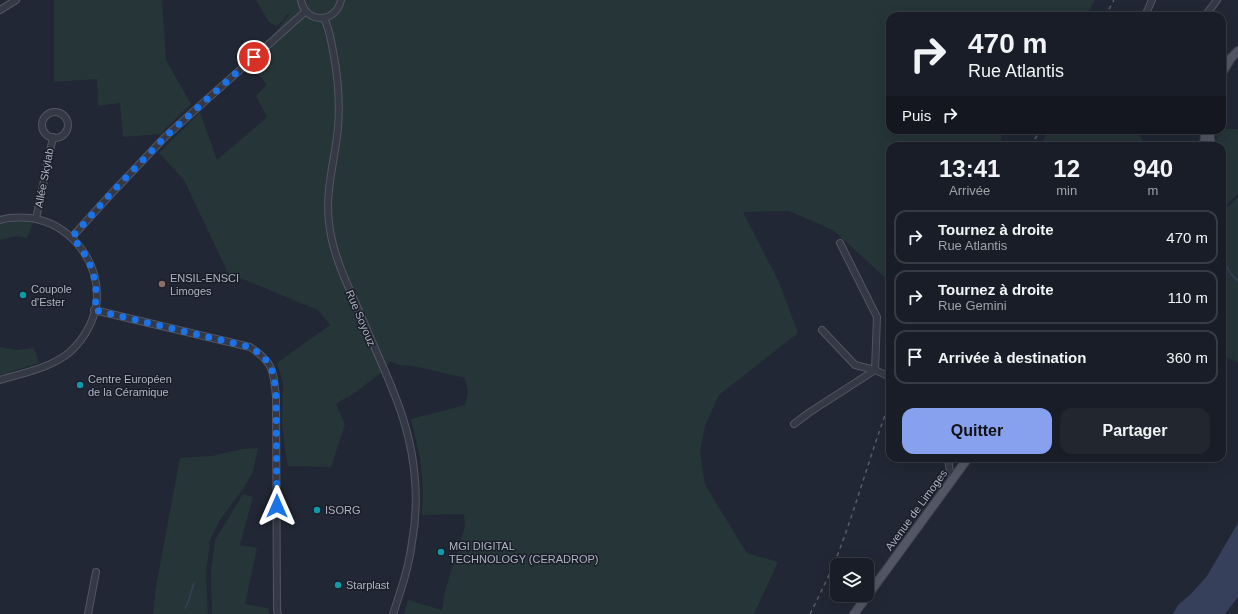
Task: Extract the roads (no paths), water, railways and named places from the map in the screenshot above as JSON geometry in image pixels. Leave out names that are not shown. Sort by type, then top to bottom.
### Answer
[{"type":"main road","points":[[1226,66],[1238,50]]},
{"type":"main road","name":"Avenue de Limoges","points":[[854,614],[965,462]]},
{"type":"street","points":[[0,10],[16,0]]},
{"type":"street","points":[[301,0],[306,11],[314,17],[324,18],[336,11],[340,5],[340,0]]},
{"type":"street","points":[[1147,12],[1152,0]]},
{"type":"street","points":[[1208,12],[1217,0]]},
{"type":"street","points":[[72,237],[112,192],[166,136],[306,11]]},
{"type":"street","name":"Rue Soyouz","points":[[324,18],[328,24],[335,60],[339,99],[338,127],[328,203],[329,223],[333,244],[341,271],[381,364],[405,425],[411,449],[415,482],[415,508],[412,543],[408,564],[393,614]]},
{"type":"street","name":"Allée Skylab","points":[[57,112],[65,116],[68,128],[64,135],[60,137],[53,137],[46,134],[43,123],[46,116],[57,112]]},
{"type":"street","name":"Allée Skylab","points":[[36,219],[53,137]]},
{"type":"street","points":[[0,220],[20,217],[36,219],[52,224],[72,237],[79,245],[89,262],[93,272],[97,295],[92,321],[84,336],[69,353],[42,368],[0,380]]},
{"type":"street","points":[[840,243],[877,317],[875,370]]},
{"type":"street","points":[[94,310],[250,347],[262,355],[269,364],[274,375],[276,397],[278,614]]},
{"type":"street","points":[[822,330],[855,365],[875,370],[886,375]]},
{"type":"street","points":[[794,424],[875,370]]},
{"type":"street","points":[[949,462],[950,472],[954,477]]},
{"type":"street","points":[[88,614],[96,572]]},
{"type":"water","points":[[1238,523],[1238,597],[1225,614],[1173,614],[1178,605],[1191,594],[1207,576]]},
{"type":"waterway","points":[[1226,265],[1231,274],[1238,281]]},
{"type":"waterway","points":[[185,608],[194,583]]},
{"type":"railway","points":[[1107,12],[1114,0]]},
{"type":"railway","points":[[1033,142],[1038,134]]},
{"type":"railway","points":[[810,614],[836,559],[886,413]]},
{"type":"place","name":"ENSIL-ENSCI Limoges","points":[[162,284]]},
{"type":"place","name":"Coupole d'Ester","points":[[23,295]]},
{"type":"place","name":"Centre Européen de la Céramique","points":[[80,385]]},
{"type":"place","name":"ISORG","points":[[317,510]]},
{"type":"place","name":"MGI DIGITAL TECHNOLOGY (CERADROP)","points":[[441,552]]},
{"type":"place","name":"Starplast","points":[[338,585]]}]
